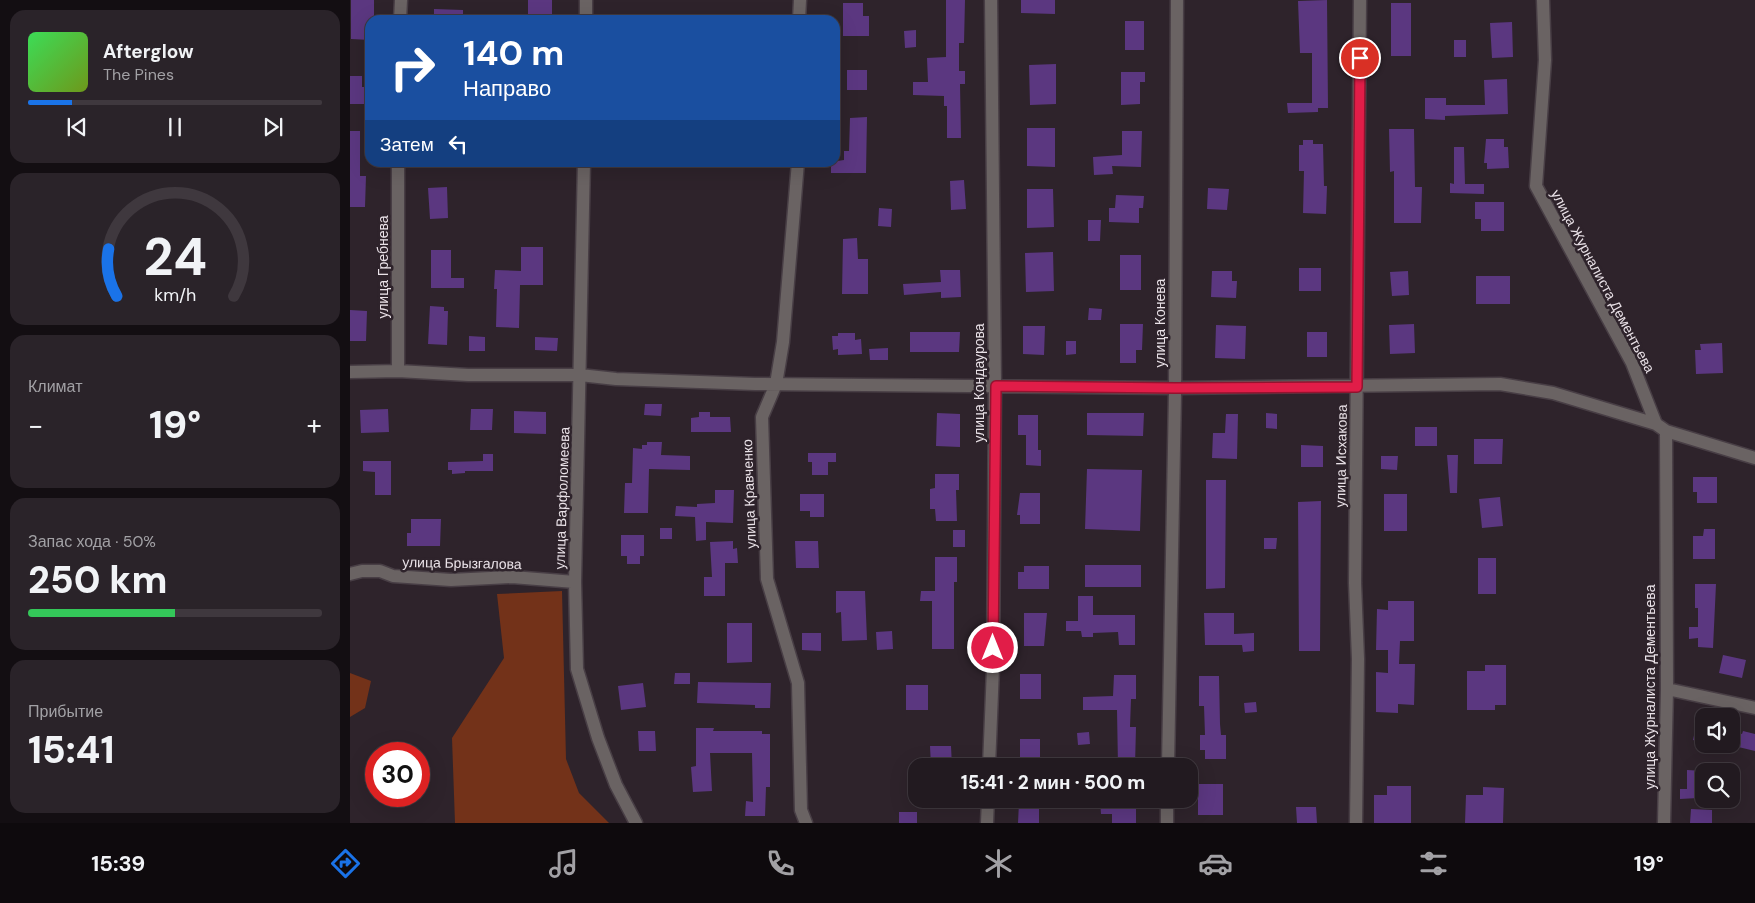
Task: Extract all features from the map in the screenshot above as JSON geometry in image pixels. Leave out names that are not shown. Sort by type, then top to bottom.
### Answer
[{"type":"street","points":[[400,0],[400,15]]},
{"type":"street","points":[[586,0],[586,15]]},
{"type":"street","points":[[799,15],[800,0]]},
{"type":"street","name":"улица Кондаурова","points":[[989,758],[993,668],[996,386],[991,0]]},
{"type":"street","name":"улица Конева","points":[[1168,758],[1175,388],[1177,0]]},
{"type":"street","name":"улица Исхакова","points":[[1356,823],[1358,659],[1355,583],[1360,0]]},
{"type":"street","name":"улица Журналиста Дементьева","points":[[1543,0],[1545,60],[1536,186],[1632,362],[1661,428],[1667,689],[1664,823]]},
{"type":"street","name":"улица Гребнева","points":[[398,167],[398,371]]},
{"type":"street","name":"улица Варфоломеева","points":[[584,167],[575,582],[577,669],[616,785],[636,823]]},
{"type":"street","name":"улица Кравченко","points":[[798,167],[783,342],[776,384],[762,418],[767,579],[798,683],[801,810],[806,823]]},
{"type":"street","points":[[350,372],[398,371],[468,375],[580,375],[616,379],[776,384],[1175,388],[1500,384],[1554,393],[1755,458]]},
{"type":"street","name":"улица Брызгалова","points":[[350,574],[362,571],[380,571],[393,576],[451,580],[512,578],[575,582]]},
{"type":"street","points":[[1667,689],[1755,708]]},
{"type":"street","points":[[987,823],[988,808]]},
{"type":"street","points":[[1167,808],[1167,823]]},
{"type":"shaded area","points":[[562,591],[566,759],[579,793],[609,823],[455,823],[452,738],[504,658],[497,594]]},
{"type":"shaded area","points":[[350,673],[371,681],[365,708],[350,717]]},
{"type":"building","points":[[351,0],[374,0],[374,15],[365,15],[365,40],[351,39]]},
{"type":"building","points":[[528,0],[552,0],[552,15],[528,15]]},
{"type":"building","points":[[946,0],[965,0],[964,43],[959,43],[959,71],[965,71],[965,84],[960,84],[961,138],[947,138],[947,106],[944,106],[944,96],[913,95],[913,82],[928,82],[927,58],[946,57]]},
{"type":"building","points":[[1021,0],[1055,0],[1055,14],[1021,13]]},
{"type":"building","points":[[1327,0],[1328,108],[1318,108],[1318,112],[1288,113],[1287,103],[1312,103],[1312,53],[1300,53],[1298,1]]},
{"type":"building","points":[[843,3],[863,3],[863,16],[869,16],[869,36],[843,36]]},
{"type":"building","points":[[1391,3],[1411,3],[1411,56],[1391,56]]},
{"type":"building","points":[[434,9],[463,10],[463,15],[434,15]]},
{"type":"building","points":[[1125,21],[1144,21],[1144,50],[1125,50]]},
{"type":"building","points":[[1512,22],[1513,57],[1492,58],[1490,23]]},
{"type":"building","points":[[916,30],[916,47],[905,48],[904,31]]},
{"type":"building","points":[[1454,40],[1466,40],[1466,57],[1454,57]]},
{"type":"building","points":[[1056,64],[1056,104],[1030,105],[1029,65]]},
{"type":"building","points":[[847,70],[867,70],[867,90],[847,90]]},
{"type":"building","points":[[1121,72],[1145,72],[1145,82],[1140,82],[1140,104],[1121,105]]},
{"type":"building","points":[[350,76],[362,76],[362,87],[365,87],[365,104],[350,104]]},
{"type":"building","points":[[1507,79],[1508,114],[1445,116],[1445,120],[1425,119],[1425,98],[1446,98],[1446,105],[1485,105],[1484,80]]},
{"type":"building","points":[[867,117],[866,173],[831,173],[831,167],[840,167],[840,161],[844,160],[844,151],[849,151],[850,118]]},
{"type":"building","points":[[1027,128],[1055,128],[1055,167],[1027,166]]},
{"type":"building","points":[[1389,129],[1414,129],[1415,187],[1422,187],[1421,223],[1394,223],[1394,171],[1390,172]]},
{"type":"building","points":[[350,131],[360,131],[360,176],[366,176],[365,207],[350,207]]},
{"type":"building","points":[[1122,131],[1142,131],[1141,167],[1112,166],[1113,174],[1094,175],[1093,157],[1122,155]]},
{"type":"building","points":[[1486,139],[1504,139],[1504,147],[1508,147],[1509,168],[1487,169],[1487,163],[1484,163]]},
{"type":"building","points":[[1303,140],[1313,140],[1313,144],[1323,144],[1324,186],[1327,186],[1326,214],[1303,213],[1304,171],[1299,171],[1299,145],[1303,145]]},
{"type":"building","points":[[1454,147],[1464,147],[1465,184],[1484,184],[1484,194],[1450,193],[1450,183],[1454,184]]},
{"type":"building","points":[[964,180],[966,209],[951,210],[950,181]]},
{"type":"building","points":[[447,187],[448,218],[430,219],[428,188]]},
{"type":"building","points":[[1208,188],[1229,189],[1227,210],[1207,209]]},
{"type":"building","points":[[1027,189],[1053,189],[1054,227],[1027,228]]},
{"type":"building","points":[[1116,195],[1144,196],[1143,208],[1139,208],[1139,223],[1109,222],[1109,208],[1115,208]]},
{"type":"building","points":[[1475,202],[1504,202],[1504,231],[1481,231],[1481,219],[1475,219]]},
{"type":"building","points":[[879,208],[892,209],[891,227],[878,226]]},
{"type":"building","points":[[1088,220],[1101,220],[1100,241],[1088,241]]},
{"type":"building","points":[[857,238],[858,259],[868,259],[868,294],[842,294],[843,239]]},
{"type":"building","points":[[521,247],[543,247],[543,285],[520,285],[519,328],[496,327],[497,289],[494,289],[495,270],[521,271]]},
{"type":"building","points":[[431,250],[451,250],[451,278],[464,278],[464,288],[431,288]]},
{"type":"building","points":[[1053,252],[1054,291],[1026,292],[1025,253]]},
{"type":"building","points":[[1120,255],[1141,255],[1141,290],[1120,290]]},
{"type":"building","points":[[1299,268],[1321,268],[1321,291],[1299,291]]},
{"type":"building","points":[[940,270],[960,270],[961,297],[941,298],[941,292],[904,295],[903,284],[941,282]]},
{"type":"building","points":[[1212,271],[1232,271],[1232,281],[1237,281],[1236,298],[1211,297]]},
{"type":"building","points":[[1408,271],[1409,295],[1392,296],[1390,272]]},
{"type":"building","points":[[1476,276],[1510,276],[1510,304],[1476,304]]},
{"type":"building","points":[[430,306],[444,307],[444,311],[448,311],[447,345],[428,344]]},
{"type":"building","points":[[1089,308],[1102,309],[1101,320],[1088,320]]},
{"type":"building","points":[[350,310],[367,311],[366,341],[350,341]]},
{"type":"building","points":[[1120,324],[1143,324],[1142,350],[1136,350],[1136,363],[1120,363]]},
{"type":"building","points":[[1414,324],[1415,353],[1390,354],[1389,325]]},
{"type":"building","points":[[1216,325],[1246,326],[1245,359],[1215,358]]},
{"type":"building","points":[[1023,326],[1045,326],[1044,355],[1023,354]]},
{"type":"building","points":[[910,332],[960,332],[959,352],[910,352]]},
{"type":"building","points":[[1307,332],[1327,332],[1327,357],[1307,357]]},
{"type":"building","points":[[838,333],[855,333],[855,340],[861,339],[862,354],[838,355],[838,349],[833,350],[832,336],[838,336]]},
{"type":"building","points":[[469,336],[485,337],[485,351],[469,351]]},
{"type":"building","points":[[535,337],[558,338],[557,351],[535,350]]},
{"type":"building","points":[[1066,341],[1076,341],[1076,354],[1066,355]]},
{"type":"building","points":[[1722,343],[1723,373],[1696,374],[1695,350],[1701,350],[1700,344]]},
{"type":"building","points":[[888,348],[888,360],[870,360],[869,349]]},
{"type":"building","points":[[645,404],[662,404],[661,416],[644,415]]},
{"type":"building","points":[[388,409],[389,432],[361,433],[360,410]]},
{"type":"building","points":[[471,409],[493,409],[492,430],[470,430]]},
{"type":"building","points":[[514,411],[546,412],[546,434],[514,433]]},
{"type":"building","points":[[699,412],[710,412],[710,417],[730,417],[731,432],[691,432],[691,418],[699,417]]},
{"type":"building","points":[[937,413],[960,414],[960,447],[936,446]]},
{"type":"building","points":[[1087,413],[1144,413],[1143,436],[1087,435]]},
{"type":"building","points":[[1266,413],[1277,414],[1277,429],[1266,428]]},
{"type":"building","points":[[1226,414],[1238,414],[1237,459],[1212,458],[1213,433],[1225,433]]},
{"type":"building","points":[[1018,415],[1038,415],[1038,450],[1041,450],[1041,466],[1026,465],[1026,435],[1018,435]]},
{"type":"building","points":[[1415,427],[1437,427],[1437,446],[1415,446]]},
{"type":"building","points":[[1474,439],[1503,439],[1502,464],[1474,464]]},
{"type":"building","points":[[647,442],[662,442],[661,455],[690,456],[690,470],[649,469],[648,513],[624,513],[625,483],[632,483],[633,448],[642,449],[642,445],[647,445]]},
{"type":"building","points":[[1301,445],[1323,446],[1323,467],[1301,467]]},
{"type":"building","points":[[808,453],[836,453],[836,462],[828,462],[828,475],[812,475],[812,462],[808,462]]},
{"type":"building","points":[[483,454],[493,454],[493,471],[465,471],[465,473],[452,474],[452,470],[448,470],[448,462],[483,461]]},
{"type":"building","points":[[1447,455],[1458,455],[1457,493],[1450,493]]},
{"type":"building","points":[[1381,456],[1398,456],[1397,470],[1381,469]]},
{"type":"building","points":[[363,461],[391,461],[391,495],[375,495],[375,472],[363,471]]},
{"type":"building","points":[[1087,469],[1142,470],[1140,531],[1085,529]]},
{"type":"building","points":[[935,474],[959,474],[959,490],[956,490],[957,521],[936,521],[935,509],[930,509],[930,489],[935,488]]},
{"type":"building","points":[[1693,477],[1717,477],[1717,503],[1697,503],[1697,492],[1693,492]]},
{"type":"building","points":[[1206,480],[1226,480],[1225,588],[1206,589]]},
{"type":"building","points":[[715,490],[734,490],[733,523],[706,522],[706,540],[696,541],[695,517],[675,516],[676,506],[697,507],[697,504],[715,503]]},
{"type":"building","points":[[1020,493],[1040,493],[1040,524],[1020,524],[1020,515],[1017,515]]},
{"type":"building","points":[[800,494],[824,494],[824,517],[810,517],[810,511],[800,511]]},
{"type":"building","points":[[1384,494],[1407,494],[1407,531],[1384,531]]},
{"type":"building","points":[[1500,497],[1503,526],[1482,528],[1479,499]]},
{"type":"building","points":[[1321,501],[1320,651],[1299,651],[1298,502]]},
{"type":"building","points":[[411,519],[441,519],[440,546],[407,546],[407,533],[411,533]]},
{"type":"building","points":[[660,528],[672,528],[672,539],[660,539]]},
{"type":"building","points":[[1704,529],[1715,529],[1715,559],[1693,559],[1693,536],[1703,536]]},
{"type":"building","points":[[953,530],[965,530],[965,547],[953,547]]},
{"type":"building","points":[[621,535],[644,535],[644,556],[640,556],[640,564],[627,564],[627,556],[621,556]]},
{"type":"building","points":[[1264,538],[1277,538],[1276,549],[1264,549]]},
{"type":"building","points":[[733,541],[733,549],[737,548],[738,563],[725,563],[725,596],[704,596],[704,577],[712,577],[710,542]]},
{"type":"building","points":[[795,541],[818,541],[819,568],[796,568]]},
{"type":"building","points":[[935,557],[957,557],[957,582],[954,582],[954,649],[932,649],[932,601],[920,601],[921,591],[935,591]]},
{"type":"building","points":[[1478,558],[1496,558],[1496,594],[1478,594]]},
{"type":"building","points":[[1085,565],[1141,565],[1141,587],[1085,587]]},
{"type":"building","points":[[1024,566],[1049,566],[1049,589],[1018,589],[1018,572],[1024,572]]},
{"type":"building","points":[[1695,584],[1716,584],[1713,648],[1698,647],[1698,638],[1689,639],[1689,627],[1698,627],[1698,608],[1695,608]]},
{"type":"building","points":[[836,591],[865,591],[867,640],[842,641],[841,612],[836,613]]},
{"type":"building","points":[[1078,596],[1093,596],[1093,615],[1135,615],[1135,645],[1119,645],[1118,632],[1093,633],[1093,637],[1082,637],[1081,631],[1066,631],[1066,621],[1078,621]]},
{"type":"building","points":[[1388,601],[1414,601],[1414,641],[1400,641],[1399,664],[1415,664],[1414,705],[1398,704],[1398,713],[1376,712],[1376,672],[1388,673],[1388,650],[1376,650],[1377,609],[1388,610]]},
{"type":"building","points":[[1024,613],[1047,613],[1044,646],[1024,646]]},
{"type":"building","points":[[1204,613],[1234,613],[1234,634],[1254,633],[1254,651],[1243,652],[1242,645],[1205,645]]},
{"type":"building","points":[[727,623],[752,623],[752,662],[727,663]]},
{"type":"building","points":[[892,631],[893,649],[877,650],[876,632]]},
{"type":"building","points":[[802,633],[821,633],[821,651],[802,650]]},
{"type":"building","points":[[1723,655],[1746,660],[1742,678],[1719,673]]},
{"type":"building","points":[[1485,665],[1506,665],[1506,705],[1495,705],[1495,710],[1467,710],[1467,671],[1485,671]]},
{"type":"building","points":[[675,673],[690,673],[690,684],[674,684]]},
{"type":"building","points":[[1020,674],[1041,674],[1041,699],[1020,699]]},
{"type":"building","points":[[1114,675],[1136,675],[1136,699],[1131,699],[1130,727],[1136,727],[1135,758],[1118,758],[1117,710],[1083,710],[1083,697],[1113,696]]},
{"type":"building","points":[[1199,676],[1219,676],[1220,724],[1221,735],[1226,735],[1226,759],[1205,759],[1205,750],[1200,750],[1200,735],[1205,735],[1204,706],[1199,706]]},
{"type":"building","points":[[698,682],[771,683],[770,708],[755,708],[755,705],[697,703]]},
{"type":"building","points":[[643,683],[646,707],[621,710],[618,686]]},
{"type":"building","points":[[906,685],[928,685],[928,710],[906,710]]},
{"type":"building","points":[[1256,702],[1257,712],[1245,713],[1244,703]]},
{"type":"building","points":[[696,728],[714,728],[713,731],[762,731],[762,734],[770,734],[770,787],[766,787],[765,816],[745,816],[746,801],[753,802],[752,753],[710,753],[712,791],[693,792],[691,767],[696,766]]},
{"type":"building","points":[[638,731],[655,731],[656,751],[639,751]]},
{"type":"building","points":[[1743,731],[1755,734],[1755,751],[1740,747],[1740,734],[1742,734]]},
{"type":"building","points":[[1089,732],[1090,744],[1078,745],[1077,733]]},
{"type":"building","points":[[1020,739],[1040,739],[1040,758],[1020,758]]},
{"type":"building","points":[[930,746],[951,746],[952,758],[931,758]]},
{"type":"building","points":[[1687,770],[1695,770],[1695,798],[1680,799],[1680,789],[1687,789]]},
{"type":"building","points":[[1198,784],[1223,784],[1223,815],[1198,815]]},
{"type":"building","points":[[1387,786],[1411,786],[1411,823],[1374,823],[1374,795],[1387,795]]},
{"type":"building","points":[[1483,787],[1504,788],[1503,823],[1465,823],[1466,795],[1483,795]]},
{"type":"building","points":[[1296,807],[1316,807],[1317,823],[1297,823]]},
{"type":"building","points":[[1019,808],[1039,808],[1039,823],[1018,823]]},
{"type":"building","points":[[1101,808],[1136,808],[1136,823],[1112,823],[1112,814],[1101,814]]},
{"type":"building","points":[[1691,809],[1712,810],[1712,823],[1690,823]]},
{"type":"building","points":[[899,812],[917,812],[917,823],[899,823]]},
{"type":"route","points":[[993,648],[996,386],[1175,388],[1357,387],[1360,58]]}]
